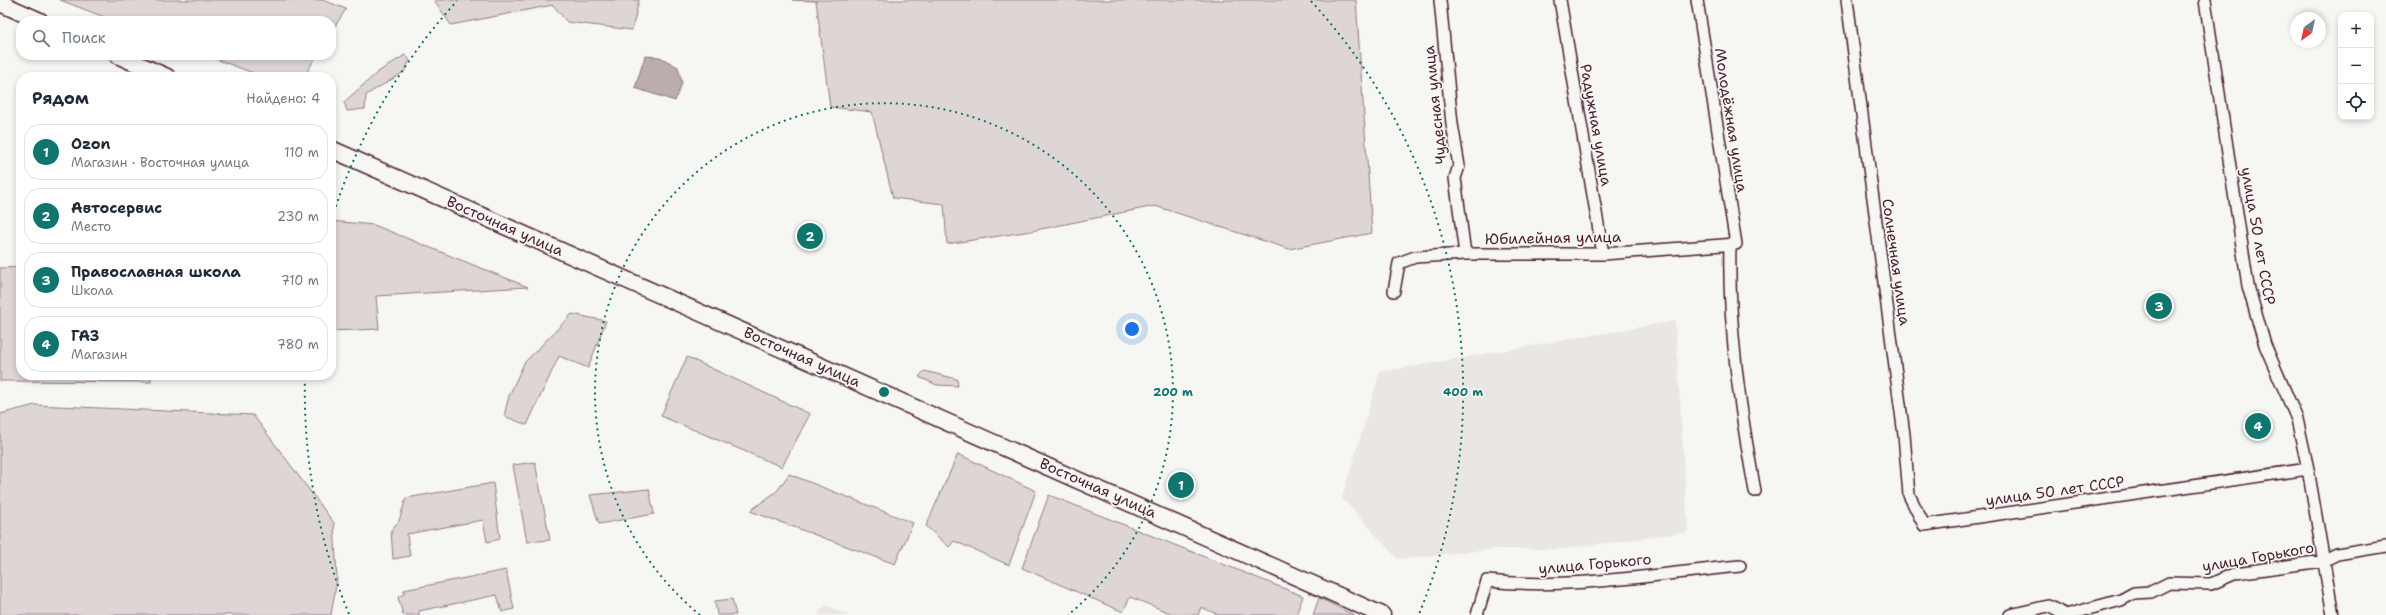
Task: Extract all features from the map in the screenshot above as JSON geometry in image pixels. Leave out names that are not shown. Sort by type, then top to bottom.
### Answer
[{"type":"main road","points":[[0,3],[29,16]]},
{"type":"main road","points":[[128,60],[156,72]]},
{"type":"main road","name":"Восточная улица","points":[[336,151],[1382,615]]},
{"type":"street","name":"Чудесная улица","points":[[1440,0],[1451,117],[1459,166],[1455,178],[1465,254]]},
{"type":"street","name":"Радужная улица","points":[[1560,0],[1603,254]]},
{"type":"street","name":"Молодёжная улица","points":[[1697,0],[1733,244]]},
{"type":"street","name":"Солнечная улица","points":[[1846,0],[1904,435],[1909,495],[1924,526]]},
{"type":"street","name":"улица 50 лет СССР","points":[[2205,0],[2248,286],[2264,344],[2297,419],[2308,469],[2333,615]]},
{"type":"street","name":"Юбилейная улица","points":[[1394,290],[1399,263],[1415,257],[1465,254],[1603,254],[1733,244]]},
{"type":"street","points":[[1733,244],[1729,292],[1744,428],[1755,491]]},
{"type":"street","name":"улица 50 лет СССР","points":[[1924,526],[2308,469]]},
{"type":"street","name":"улица Горького","points":[[2010,615],[2048,606],[2070,615],[2121,600],[2134,593],[2151,592],[2169,583],[2211,584],[2236,573],[2323,561],[2337,554],[2386,546]]},
{"type":"street","name":"улица Горького","points":[[1477,615],[1488,581],[1521,585],[1574,582],[1740,566]]},
{"type":"shaded area","points":[[60,0],[323,0],[346,9],[336,24],[336,16],[102,16]]},
{"type":"shaded area","points":[[434,0],[639,0],[632,30],[567,22],[553,5],[451,25]]},
{"type":"shaded area","points":[[792,0],[1356,0],[1372,233],[1289,249],[1155,206],[1031,231],[947,244],[944,204],[893,198],[872,112],[830,107],[816,1]]},
{"type":"shaded area","points":[[405,55],[410,60],[404,72],[366,95],[365,109],[347,111],[344,102],[378,72]]},
{"type":"shaded area","points":[[645,56],[660,57],[678,67],[682,83],[675,101],[635,88]]},
{"type":"shaded area","points":[[218,60],[314,60],[307,72],[251,72]]},
{"type":"shaded area","points":[[336,221],[374,225],[528,287],[376,296],[379,329],[336,331]]},
{"type":"shaded area","points":[[16,267],[16,380],[151,380],[151,382],[0,381],[0,268]]},
{"type":"shaded area","points":[[572,314],[606,321],[588,368],[559,356],[527,425],[504,416],[509,396],[524,363]]},
{"type":"shaded area","points":[[1675,321],[1688,532],[1561,549],[1495,549],[1398,559],[1342,498],[1380,372]]},
{"type":"shaded area","points":[[687,357],[810,414],[782,467],[661,416]]},
{"type":"shaded area","points":[[924,371],[957,379],[958,386],[937,385],[919,377]]},
{"type":"shaded area","points":[[35,405],[253,415],[334,523],[337,579],[331,615],[0,615],[0,414]]},
{"type":"shaded area","points":[[958,454],[1036,491],[1009,565],[954,541],[949,547],[926,526]]},
{"type":"shaded area","points":[[535,462],[550,540],[527,542],[513,465]]},
{"type":"shaded area","points":[[789,474],[913,523],[895,564],[750,511],[777,491]]},
{"type":"shaded area","points":[[493,483],[500,539],[487,542],[483,520],[407,534],[410,556],[393,559],[391,530],[399,521],[406,498]]},
{"type":"shaded area","points":[[649,489],[654,514],[599,524],[590,495]]},
{"type":"shaded area","points":[[1049,495],[1303,596],[1296,615],[1219,615],[1201,607],[1198,615],[1175,615],[1130,597],[1123,612],[1022,568]]},
{"type":"shaded area","points":[[506,570],[514,609],[502,612],[497,595],[419,611],[419,615],[403,615],[398,597],[404,594],[404,590]]},
{"type":"shaded area","points":[[1319,598],[1354,615],[1313,615]]},
{"type":"shaded area","points":[[732,599],[736,615],[717,615],[715,601]]},
{"type":"shaded area","points":[[825,605],[849,615],[818,615]]},
{"type":"place","name":"Автосервис","points":[[810,236]]},
{"type":"place","name":"Православная школа","points":[[2159,306]]},
{"type":"place","name":"ГАЗ","points":[[2258,426]]},
{"type":"place","name":"Ozon","points":[[1181,485]]}]
